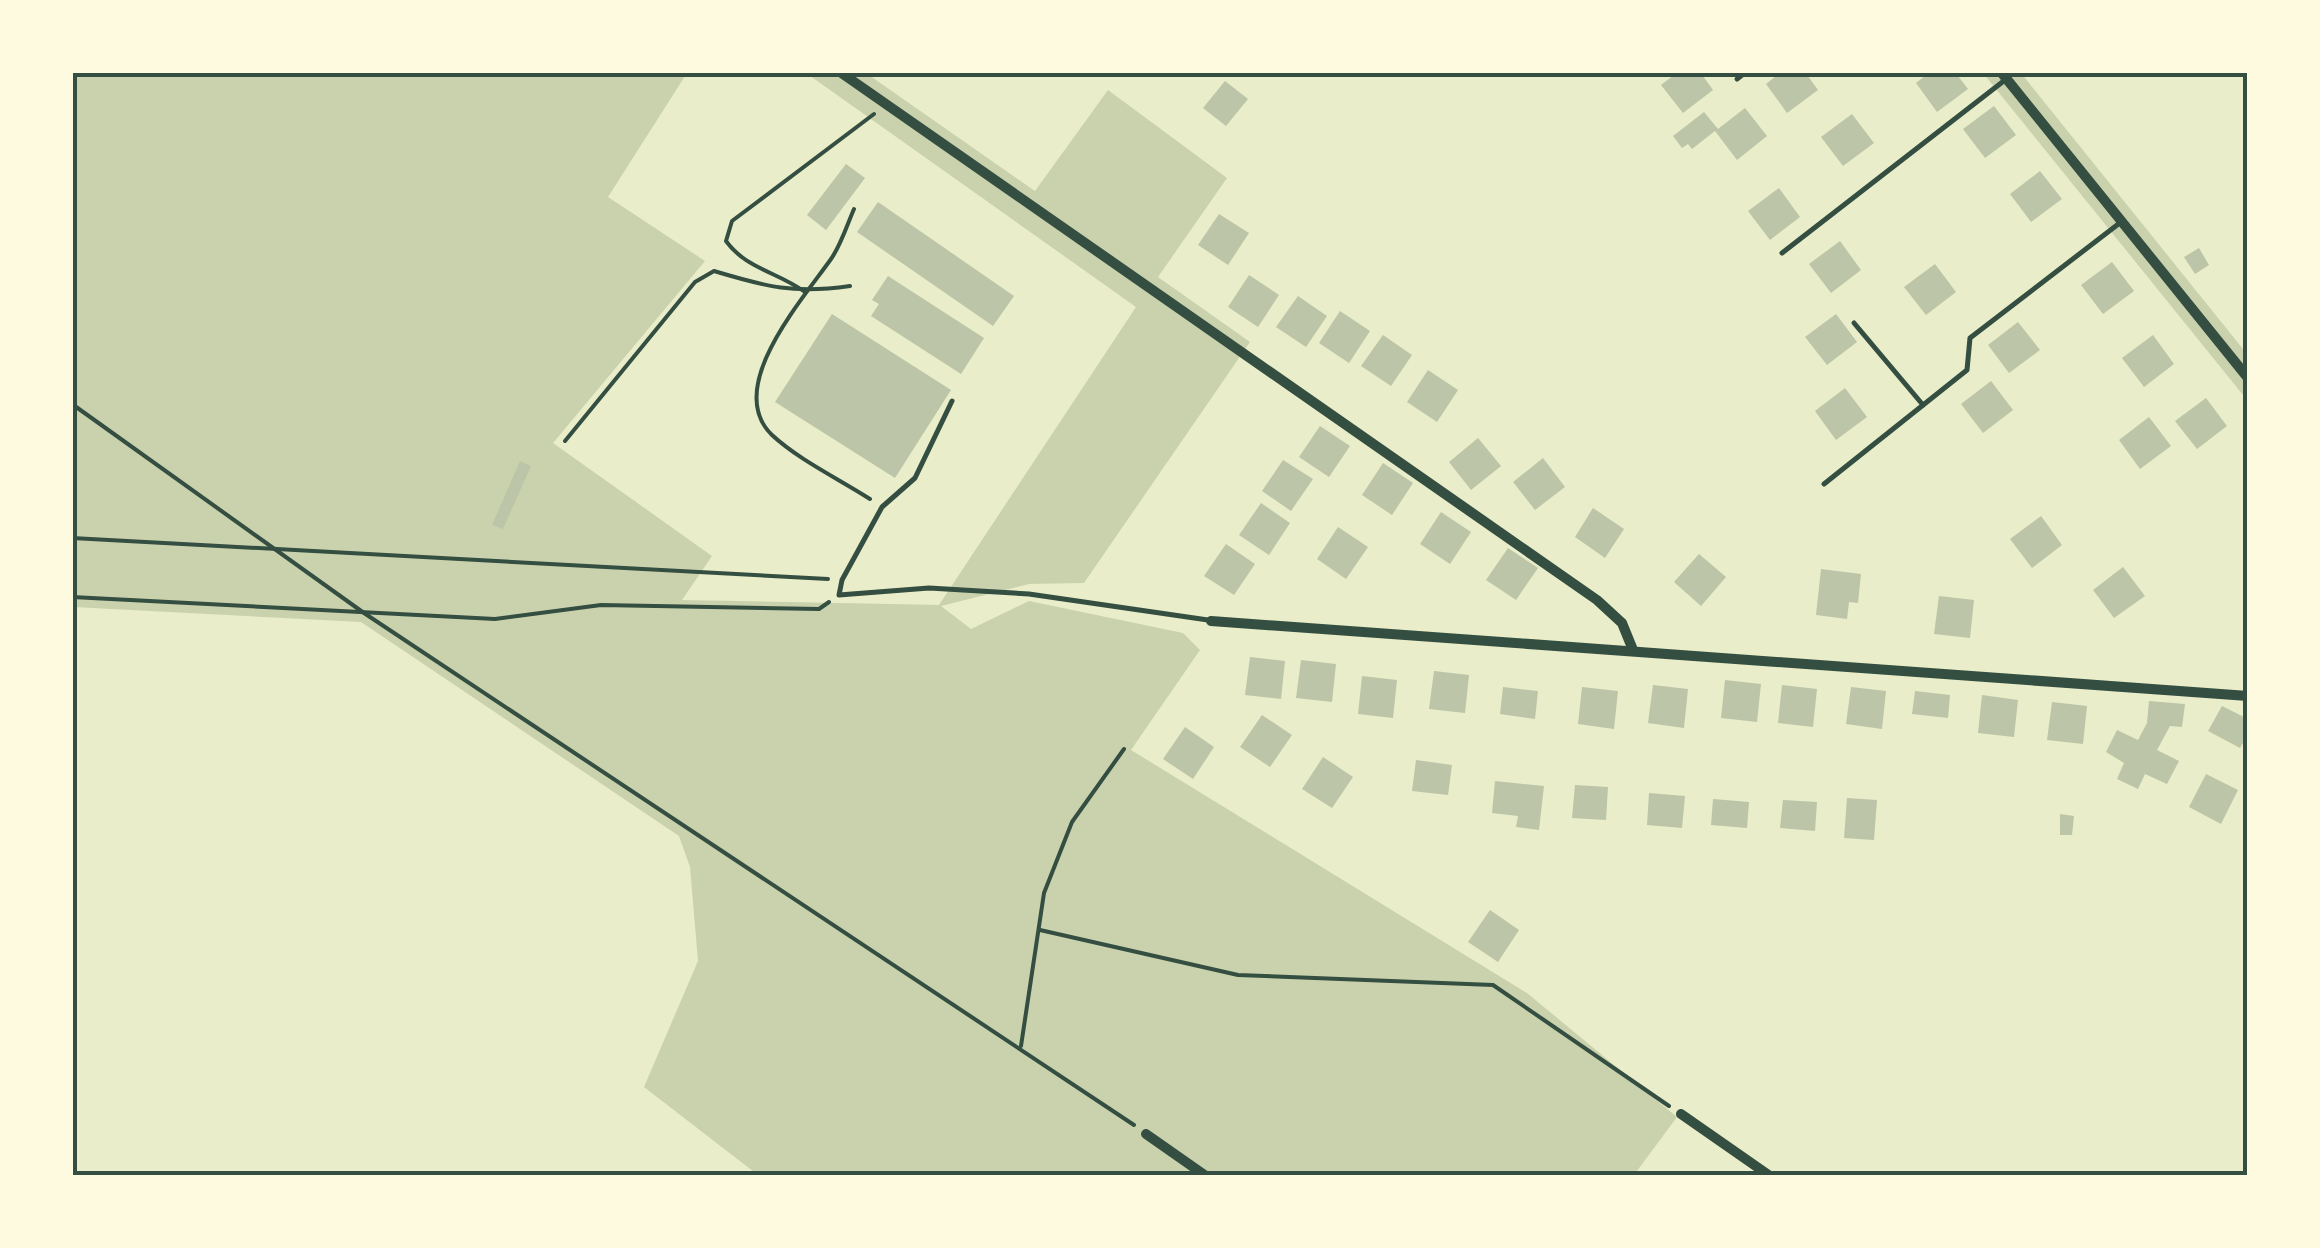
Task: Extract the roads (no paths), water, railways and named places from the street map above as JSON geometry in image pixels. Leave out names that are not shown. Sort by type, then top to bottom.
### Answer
[{"type":"street","points":[[840,72],[1598,600],[1622,623],[1633,650]]},
{"type":"street","points":[[2003,76],[2248,378]]},
{"type":"street","points":[[1211,621],[2248,696]]},
{"type":"street","points":[[1681,1114],[1770,1176]]},
{"type":"street","points":[[1146,1134],[1206,1176]]},
{"type":"lane","points":[[1738,79],[1746,72]]},
{"type":"lane","points":[[1782,253],[2003,76]]},
{"type":"lane","points":[[1824,484],[1966,370],[1970,338],[2121,222]]},
{"type":"lane","points":[[1854,322],[1923,405]]},
{"type":"lane","points":[[952,402],[914,478],[882,507],[842,580],[839,595],[929,588],[1029,594],[1211,621]]}]
